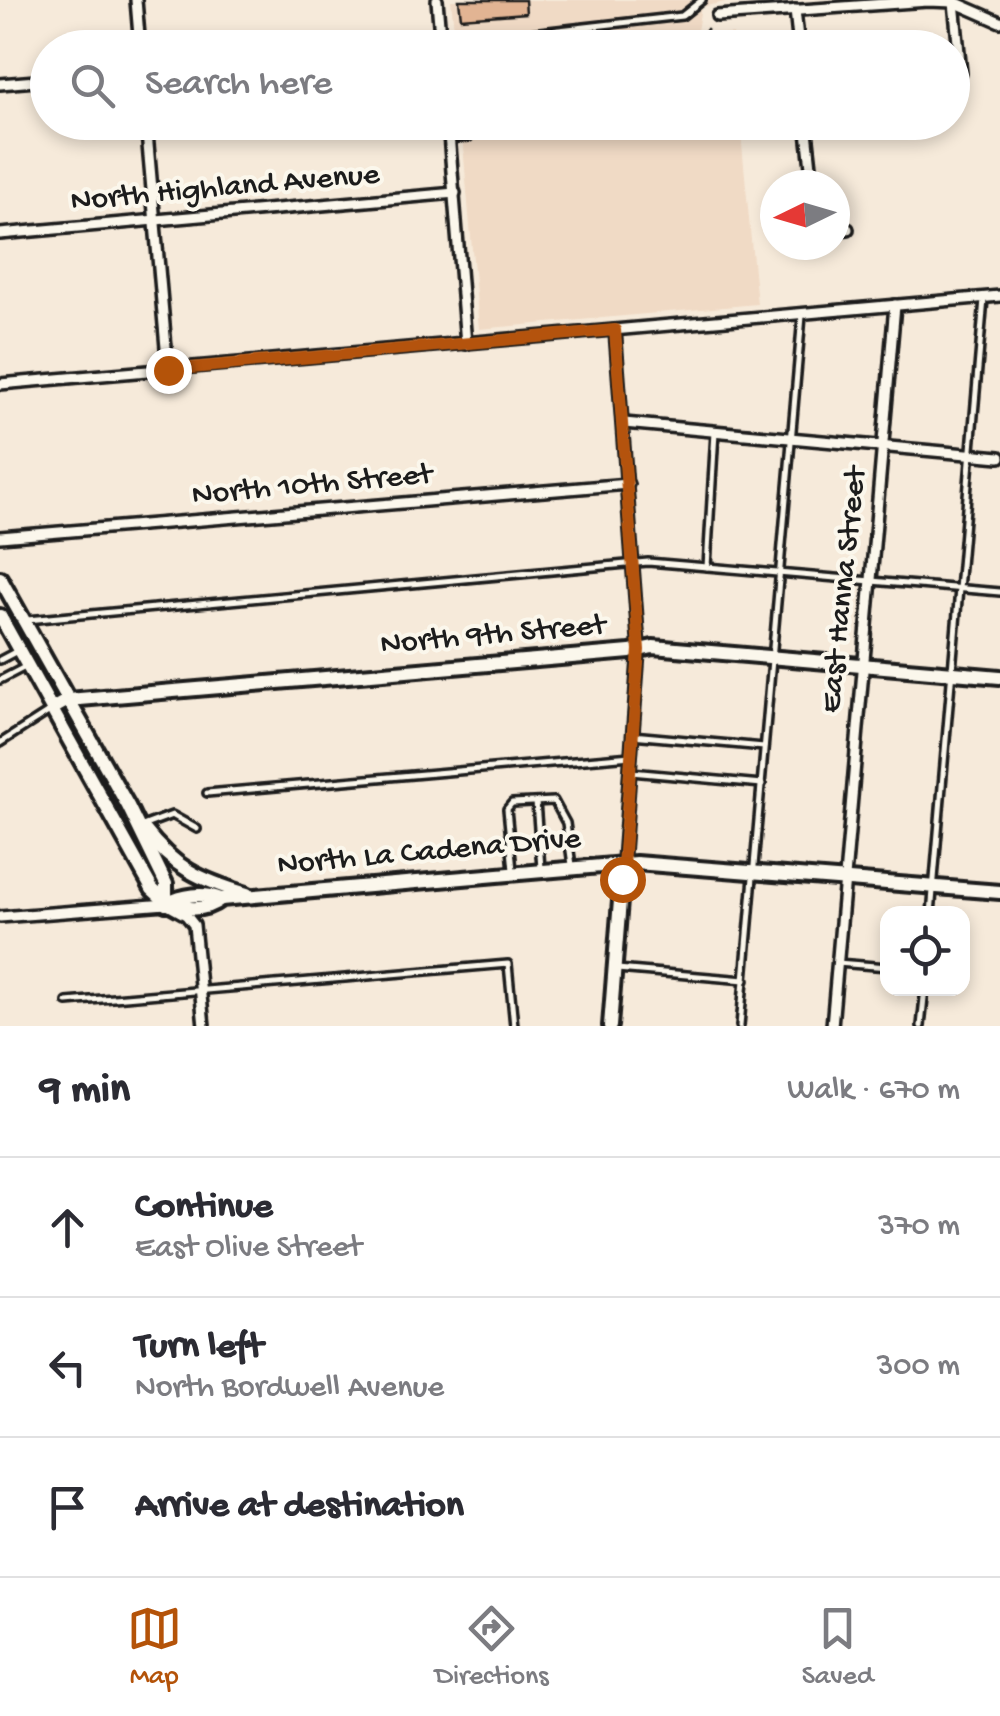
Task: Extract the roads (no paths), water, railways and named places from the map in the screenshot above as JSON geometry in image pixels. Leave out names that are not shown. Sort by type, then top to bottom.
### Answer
[{"type":"main road","points":[[0,578],[128,806],[166,884],[166,904]]},
{"type":"main road","points":[[0,616],[152,889],[166,904]]},
{"type":"main road","name":"North 9th Street","points":[[52,709],[68,700],[653,646],[1000,677]]},
{"type":"main road","points":[[128,806],[180,868],[254,896]]},
{"type":"main road","points":[[610,1026],[623,864]]},
{"type":"main road","name":"North La Cadena Drive","points":[[166,904],[178,897],[210,895],[215,903],[254,896],[623,864],[1000,892]]},
{"type":"street","points":[[136,0],[138,30]]},
{"type":"street","points":[[437,0],[440,30]]},
{"type":"street","points":[[954,2],[957,30]]},
{"type":"street","points":[[718,16],[954,2],[1000,22]]},
{"type":"street","points":[[795,10],[797,30]]},
{"type":"street","points":[[0,84],[30,82]]},
{"type":"street","points":[[147,140],[168,370]]},
{"type":"street","points":[[450,140],[466,344]]},
{"type":"street","points":[[808,140],[811,170]]},
{"type":"street","name":"North Highland Avenue","points":[[0,234],[455,193]]},
{"type":"street","points":[[0,384],[1000,296]]},
{"type":"street","name":"East Hanna Street","points":[[832,1026],[895,305]]},
{"type":"street","points":[[615,330],[639,650],[623,864]]},
{"type":"street","points":[[624,423],[1000,457]]},
{"type":"street","name":"North 10th Street","points":[[0,537],[628,484]]},
{"type":"street","points":[[194,925],[215,903]]},
{"type":"street","points":[[0,918],[166,904],[186,914],[194,925],[204,1026]]},
{"type":"lane","points":[[570,30],[682,16],[702,0]]},
{"type":"lane","points":[[932,906],[984,297]]},
{"type":"lane","points":[[740,1026],[802,313]]},
{"type":"lane","points":[[707,566],[715,432]]},
{"type":"lane","points":[[24,620],[648,562],[1000,592]]},
{"type":"lane","points":[[0,660],[19,650]]},
{"type":"lane","points":[[0,680],[28,666]]},
{"type":"lane","points":[[0,743],[41,720],[52,709]]},
{"type":"lane","points":[[632,735],[765,747]]},
{"type":"lane","points":[[206,792],[631,756]]},
{"type":"lane","points":[[630,772],[762,784]]},
{"type":"lane","points":[[536,802],[542,870]]},
{"type":"lane","points":[[514,873],[508,809],[512,803],[556,803],[566,823],[572,868]]},
{"type":"lane","points":[[142,827],[163,816],[172,816],[197,829]]},
{"type":"lane","points":[[838,963],[880,966]]},
{"type":"lane","points":[[67,1002],[508,964],[514,1026]]},
{"type":"lane","points":[[614,968],[745,980]]},
{"type":"lane","points":[[922,1026],[924,996]]}]
